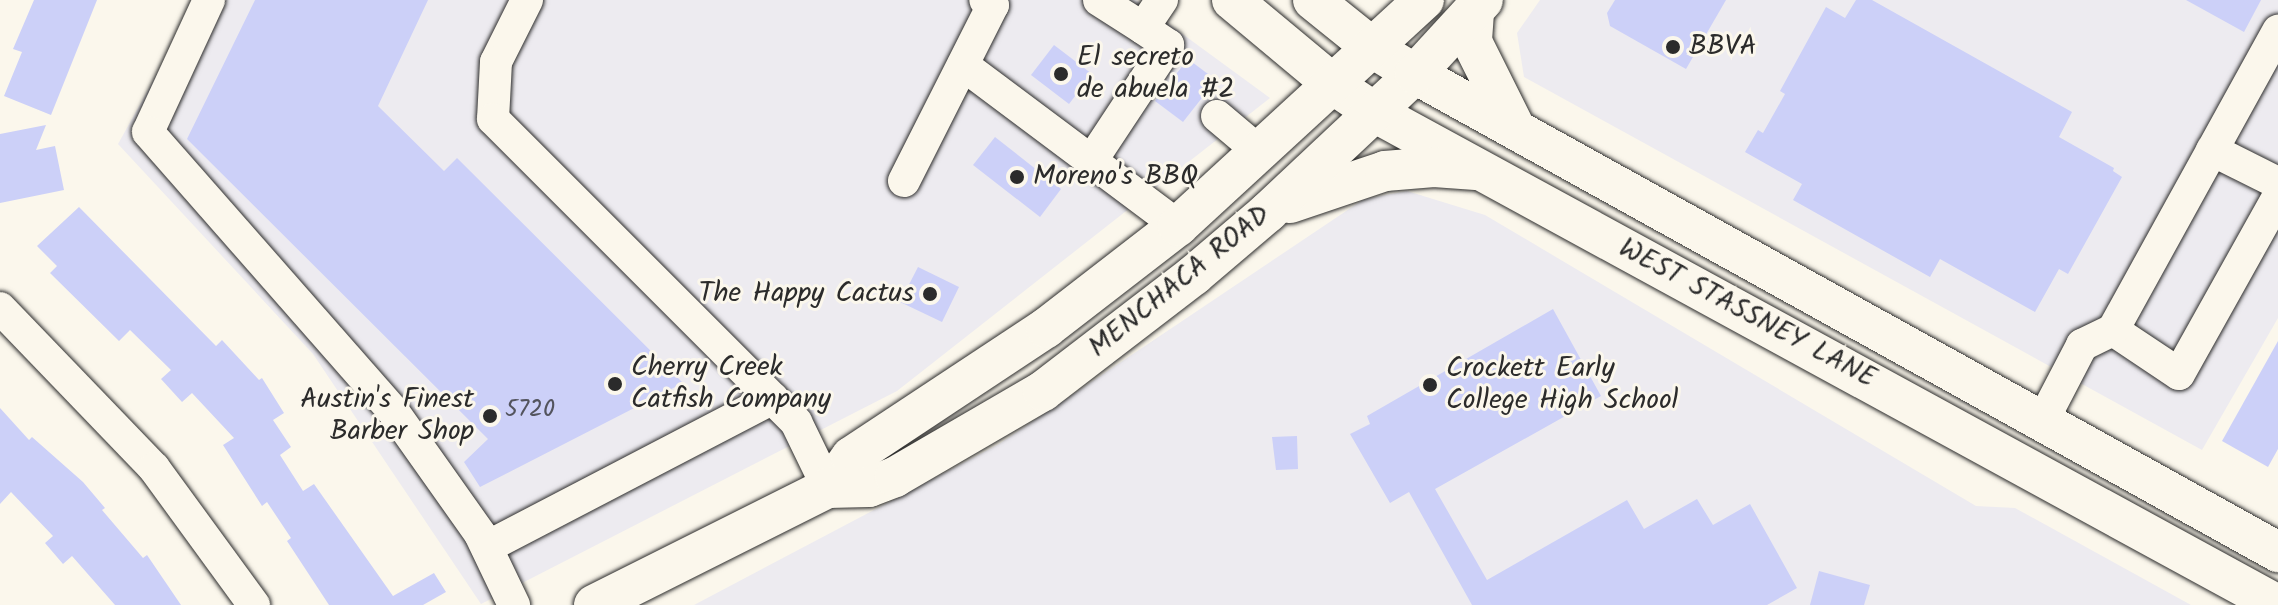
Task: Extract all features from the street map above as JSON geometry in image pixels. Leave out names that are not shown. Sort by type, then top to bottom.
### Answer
[{"type":"main road","name":"WEST STASSNEY LANE","points":[[1232,0],[1334,85],[1374,112],[2278,605]]},
{"type":"main road","name":"WEST STASSNEY LANE","points":[[1313,0],[1374,49],[1415,74],[2278,552]]},
{"type":"main road","name":"MENCHACA ROAD","points":[[828,488],[851,457],[1046,328],[1178,226],[1424,0]]},
{"type":"main road","name":"MENCHACA ROAD","points":[[594,605],[828,488],[869,487],[895,477],[1043,391],[1194,275],[1268,212],[1415,74],[1478,6]]},
{"type":"main road","points":[[1478,6],[1472,42],[1515,128]]},
{"type":"main road","points":[[1268,212],[1331,186],[1385,171],[1434,167],[1484,171]]},
{"type":"main road","points":[[2008,456],[2042,422]]},
{"type":"street","points":[[209,0],[148,132],[393,411],[487,547],[514,605]]},
{"type":"street","points":[[527,0],[496,62],[493,119],[796,422],[828,488]]},
{"type":"street","points":[[1092,160],[1168,45],[1099,0]]},
{"type":"street","points":[[1143,28],[1162,0]]},
{"type":"street","points":[[904,181],[991,2]]},
{"type":"street","points":[[2042,422],[2082,345],[2113,330],[2278,31]]},
{"type":"street","points":[[963,65],[1178,226]]},
{"type":"street","points":[[1217,116],[1261,153]]},
{"type":"street","points":[[2212,150],[2278,183]]},
{"type":"street","points":[[2113,330],[2179,374],[2278,197]]},
{"type":"street","points":[[0,308],[154,468],[191,514],[254,605]]},
{"type":"street","points":[[487,547],[773,398]]},
{"type":"shaded area","points":[[198,0],[1136,0],[1270,98],[897,391],[481,604],[313,354],[118,144]]},
{"type":"shaded area","points":[[1540,0],[2278,0],[2278,318],[2202,450],[1524,77],[1517,33]]},
{"type":"shaded area","name":"Crockett Early College High School","points":[[1407,191],[1485,215],[1976,506],[2015,508],[2191,605],[694,605],[999,444],[1364,199]]},
{"type":"building","points":[[34,0],[97,0],[51,115],[4,96],[22,52],[13,49]]},
{"type":"building","points":[[255,0],[428,0],[378,106],[444,171],[457,158],[683,383],[480,487],[464,462],[488,439],[187,139]]},
{"type":"building","name":"BBVA","points":[[1615,0],[1726,0],[1686,69],[1610,26],[1607,13]]},
{"type":"building","points":[[1856,0],[1872,0],[2072,112],[2059,137],[2114,168],[2113,171],[2122,177],[2068,274],[2059,269],[2035,312],[1940,259],[1930,277],[1793,200],[1802,184],[1745,152],[1758,130],[1763,133],[1785,94],[1780,91],[1826,7],[1845,18]]},
{"type":"building","points":[[2186,0],[2261,0],[2244,32]]},
{"type":"building","name":"El secreto de abuela #2","points":[[1054,45],[1092,74],[1069,104],[1031,75]]},
{"type":"building","points":[[1188,59],[1216,80],[1183,122],[1155,101]]},
{"type":"building","points":[[46,125],[36,150],[55,146],[64,190],[0,203],[0,134]]},
{"type":"building","name":"Moreno's BBQ","points":[[995,137],[1061,189],[1040,217],[973,165]]},
{"type":"building","points":[[79,207],[216,346],[222,340],[259,380],[262,378],[284,413],[273,420],[291,447],[280,455],[303,491],[314,484],[393,596],[434,573],[446,592],[423,605],[329,605],[287,541],[291,538],[267,502],[262,506],[223,445],[234,438],[192,393],[182,402],[161,379],[171,370],[130,330],[119,341],[50,273],[57,266],[37,246]]},
{"type":"building","name":"The Happy Cactus","points":[[918,267],[959,287],[942,322],[900,302]]},
{"type":"building","points":[[1553,309],[1601,396],[1435,489],[1487,580],[1627,500],[1644,529],[1697,499],[1713,525],[1750,504],[1797,588],[1767,605],[1472,605],[1409,492],[1390,503],[1350,434],[1370,424],[1367,416]]},
{"type":"building","points":[[2278,341],[2278,449],[2268,467],[2222,441]]},
{"type":"building","points":[[0,408],[29,440],[32,437],[83,482],[105,508],[102,510],[143,558],[147,555],[181,605],[115,605],[72,556],[63,564],[45,543],[53,536],[11,492],[0,504]]},
{"type":"building","points":[[1297,436],[1298,469],[1276,470],[1272,437]]},
{"type":"building","points":[[1819,571],[1870,585],[1864,605],[1810,605]]},
{"type":"place","name":"BBVA","points":[[1673,47]]},
{"type":"place","name":"El secreto de abuela #2","points":[[1061,74]]},
{"type":"place","name":"Moreno's BBQ","points":[[1017,177]]},
{"type":"place","name":"The Happy Cactus","points":[[930,294]]},
{"type":"place","name":"Cherry Creek Catfish Company","points":[[615,384]]},
{"type":"place","name":"Crockett Early College High School","points":[[1430,385]]},
{"type":"place","name":"Austin's Finest Barber Shop","points":[[490,416]]}]
